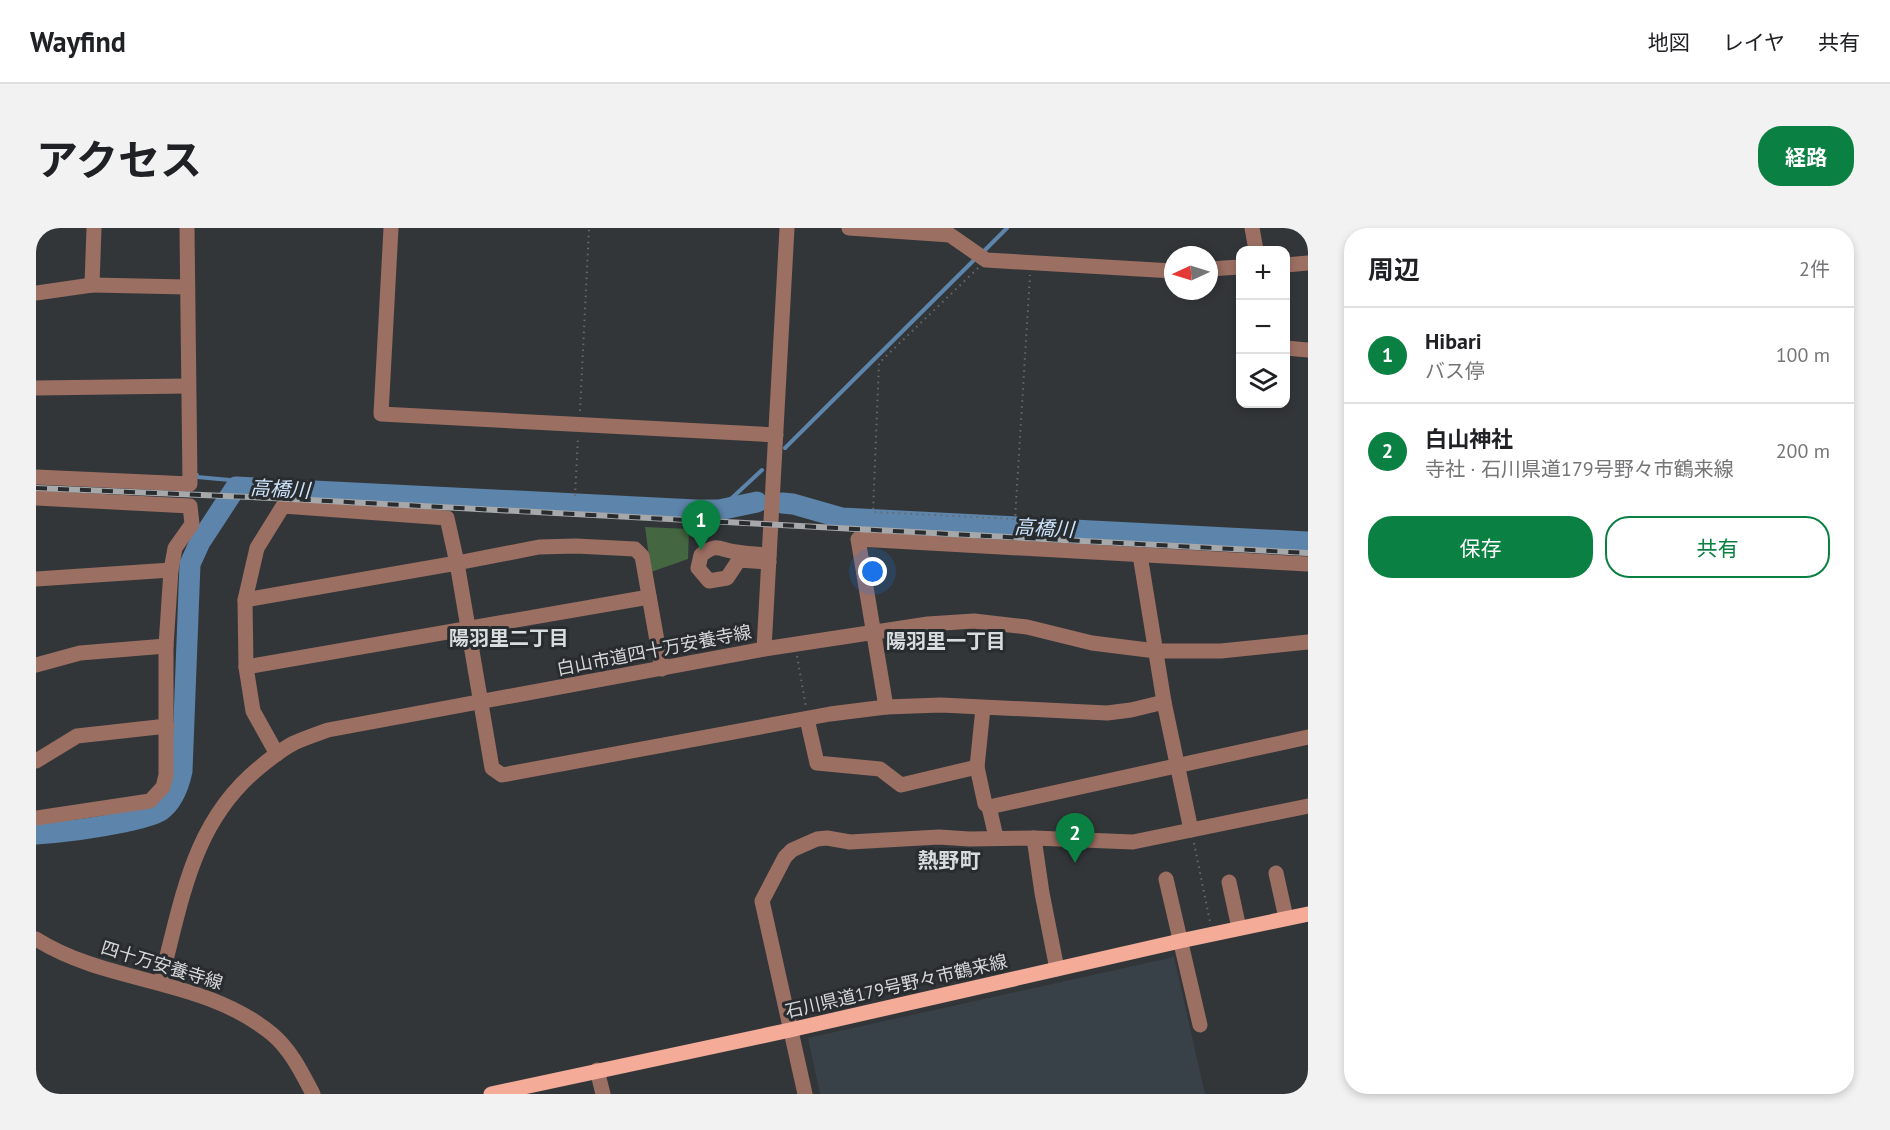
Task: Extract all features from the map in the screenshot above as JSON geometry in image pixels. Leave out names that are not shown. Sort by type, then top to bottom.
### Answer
[{"type":"main road","name":"石川県道179号野々市鶴来線","points":[[491,1094],[790,1030],[1308,914]]},
{"type":"street","points":[[92,285],[93,228]]},
{"type":"street","points":[[36,477],[190,484],[187,228]]},
{"type":"street","points":[[391,228],[381,414],[776,435]]},
{"type":"street","points":[[764,649],[787,228]]},
{"type":"street","points":[[849,228],[950,235],[982,257],[1030,263],[1164,270]]},
{"type":"street","points":[[1252,228],[1255,246]]},
{"type":"street","points":[[1290,265],[1308,263]]},
{"type":"street","points":[[1218,268],[1236,267]]},
{"type":"street","points":[[36,293],[92,285],[187,287]]},
{"type":"street","points":[[1290,348],[1308,350]]},
{"type":"street","points":[[36,388],[188,386]]},
{"type":"street","points":[[36,498],[190,506],[192,524],[175,548],[171,570],[166,646],[166,775],[163,786],[150,801],[36,818]]},
{"type":"street","points":[[277,754],[253,711],[246,667],[245,600],[257,548],[283,506],[447,518],[457,563],[492,768],[501,775],[807,718],[886,707],[941,705],[1107,712],[1131,710],[1164,702]]},
{"type":"street","points":[[886,707],[858,539],[1308,564]]},
{"type":"street","points":[[245,600],[539,547],[635,549],[642,556],[662,669]]},
{"type":"street","points":[[1140,555],[1164,702],[1191,830]]},
{"type":"street","points":[[36,579],[171,570]]},
{"type":"street","points":[[246,667],[649,597]]},
{"type":"street","name":"白山市道四十万安養寺線","points":[[160,983],[192,863],[202,838],[215,816],[237,787],[277,754],[294,743],[345,726],[764,649],[928,624],[974,621],[1027,627],[1092,643],[1156,651],[1221,651],[1308,642]]},
{"type":"street","points":[[36,665],[80,653],[166,646]]},
{"type":"street","points":[[983,708],[977,767],[985,804],[989,807],[996,837]]},
{"type":"street","points":[[807,718],[817,763],[880,769],[901,785],[977,767]]},
{"type":"street","points":[[36,761],[77,736],[167,726]]},
{"type":"street","points":[[989,807],[1308,737]]},
{"type":"street","points":[[805,1094],[762,902],[785,857],[792,850],[827,838],[850,842],[930,837],[969,839],[996,837],[1133,842],[1308,806]]},
{"type":"street","points":[[1034,838],[1057,969]]},
{"type":"street","points":[[1276,873],[1286,918]]},
{"type":"street","points":[[1166,879],[1200,1026]]},
{"type":"street","points":[[1229,882],[1239,928]]},
{"type":"street","name":"四十万安養寺線","points":[[36,939],[72,958],[206,996],[245,1016],[273,1035],[296,1061],[313,1094]]},
{"type":"street","points":[[597,1070],[603,1094]]},
{"type":"path","points":[[575,496],[589,228]]},
{"type":"path","points":[[982,257],[879,363],[873,512],[1015,519],[1030,263]]},
{"type":"path","points":[[795,644],[807,718]]},
{"type":"path","points":[[1191,830],[1213,934]]},
{"type":"shaded area","points":[[1174,957],[1205,1094],[820,1094],[808,1038]]},
{"type":"green space","points":[[645,527],[689,529],[688,559],[651,572]]},
{"type":"waterway","points":[[982,253],[1007,228]]},
{"type":"waterway","points":[[785,448],[976,258]]},
{"type":"waterway","points":[[719,510],[762,470]]},
{"type":"waterway","points":[[197,475],[197,477],[230,480],[236,487]]},
{"type":"waterway","name":"高橋川","points":[[36,834],[91,828],[142,818],[160,811],[172,798],[182,771],[190,564],[200,542],[236,487],[696,510],[719,510],[757,502]]},
{"type":"waterway","name":"高橋川","points":[[782,503],[842,518],[1308,542]]},
{"type":"railway","points":[[36,488],[272,498],[1308,553]]},
{"type":"place","name":"Hibari","points":[[701,550]]},
{"type":"place","name":"白山神社","points":[[1075,863]]},
{"type":"district","name":"陽羽里二丁目","points":[[509,638]]},
{"type":"district","name":"陽羽里一丁目","points":[[946,641]]},
{"type":"district","name":"熱野町","points":[[949,860]]}]
